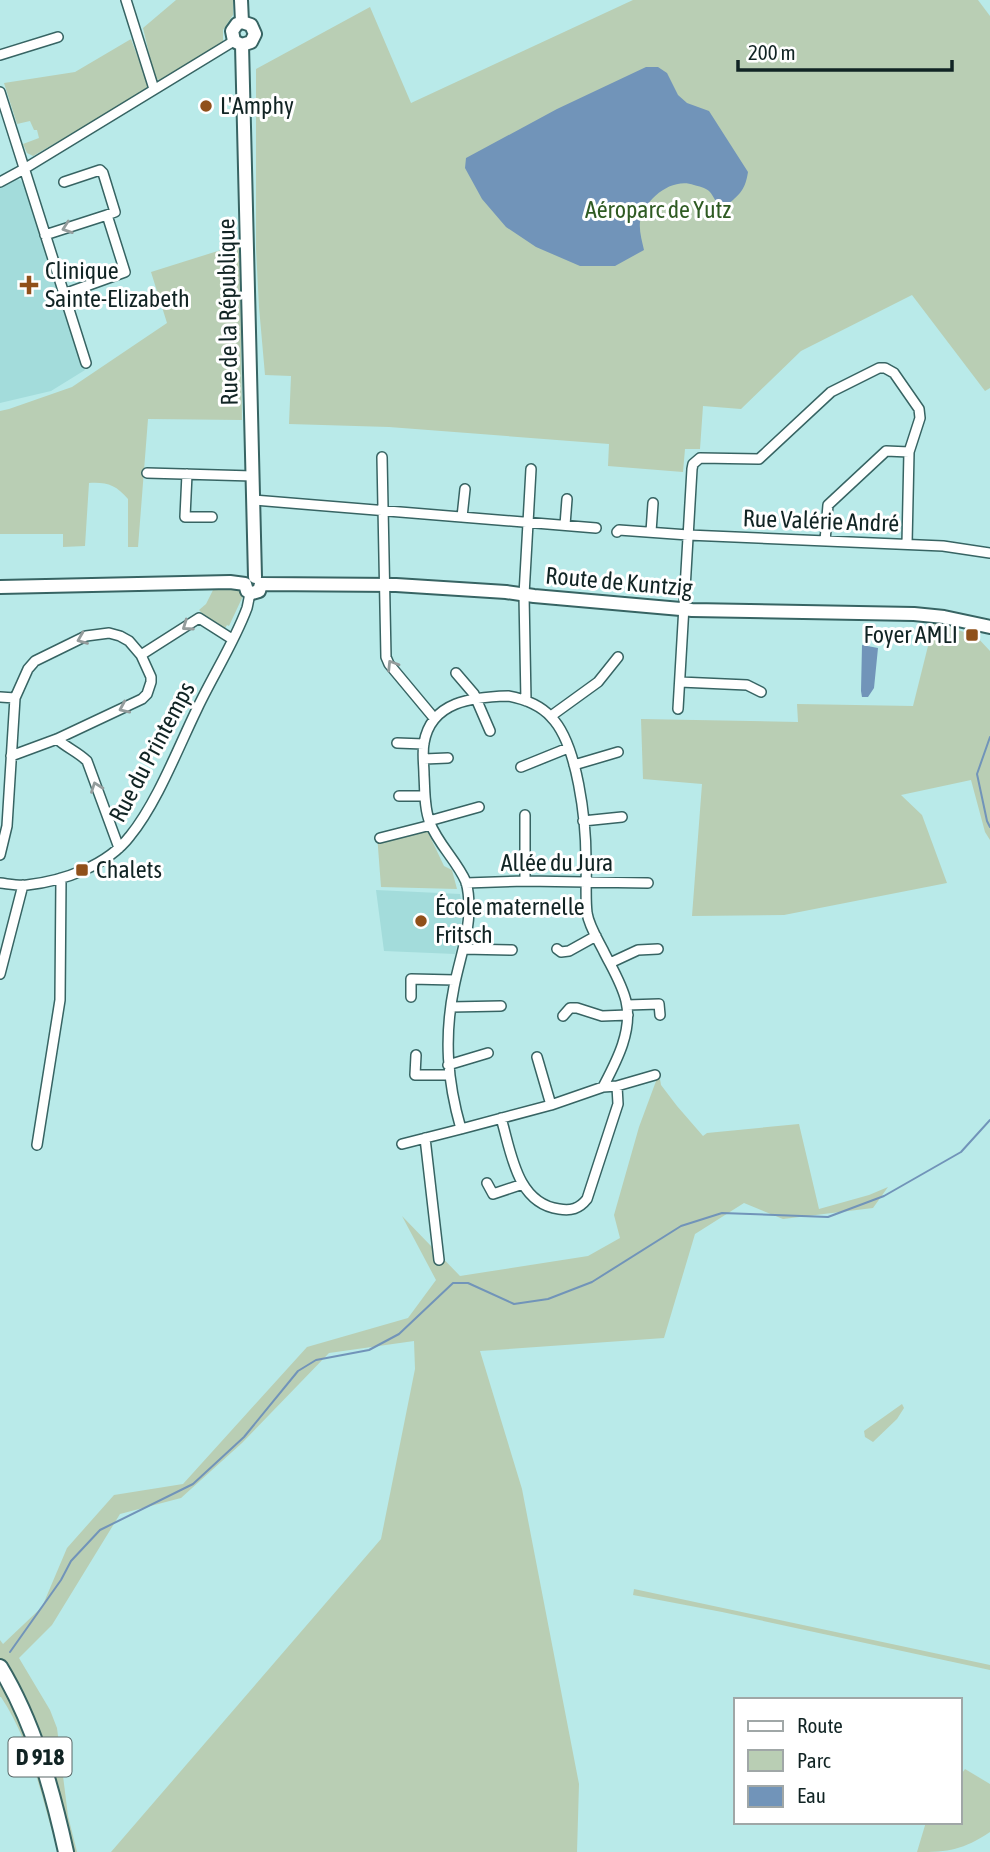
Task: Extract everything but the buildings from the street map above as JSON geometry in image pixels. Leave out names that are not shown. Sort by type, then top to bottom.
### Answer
[{"type":"main road","name":"D 918","points":[[0,1667],[9,1682],[40,1757],[54,1799],[66,1852]]},
{"type":"street","points":[[126,0],[154,89]]},
{"type":"street","points":[[241,0],[242,22]]},
{"type":"street","points":[[238,43],[232,32],[234,27],[242,22]]},
{"type":"street","points":[[0,182],[154,89],[238,43],[251,42],[255,34],[251,25],[242,22]]},
{"type":"street","points":[[0,55],[58,37]]},
{"type":"street","name":"Rue de la République","points":[[238,43],[253,476],[253,585]]},
{"type":"street","points":[[0,92],[4,122],[24,169],[86,363]]},
{"type":"street","points":[[45,235],[115,212],[100,170],[64,182]]},
{"type":"street","points":[[64,293],[125,272],[107,215]]},
{"type":"street","points":[[678,709],[692,469],[700,458],[759,459],[831,392],[879,368],[885,368],[894,373],[919,409],[920,418],[909,452],[907,544]]},
{"type":"street","points":[[825,541],[828,505],[886,451],[909,452]]},
{"type":"street","points":[[382,457],[386,657],[434,718]]},
{"type":"street","points":[[527,701],[524,594],[531,469]]},
{"type":"street","points":[[147,473],[253,476]]},
{"type":"street","points":[[187,474],[185,516],[212,517]]},
{"type":"street","points":[[462,517],[464,489]]},
{"type":"street","points":[[565,525],[567,499]]},
{"type":"street","points":[[253,500],[596,528]]},
{"type":"street","points":[[650,532],[653,503]]},
{"type":"street","name":"Rue Valérie André","points":[[617,532],[943,546],[990,553]]},
{"type":"street","name":"Route de Kuntzig","points":[[0,587],[230,582],[253,585],[384,585],[524,594],[684,609],[914,614],[944,617],[990,627]]},
{"type":"street","name":"Rue du Printemps","points":[[0,883],[23,885],[61,878],[100,862],[130,837],[150,804],[232,639],[248,606],[253,585]]},
{"type":"street","points":[[141,655],[199,618],[232,639]]},
{"type":"street","name":"Route de Kuntzig","points":[[973,624],[990,634]]},
{"type":"street","points":[[0,855],[7,826],[11,756],[15,698],[28,669],[35,662],[86,636],[108,633],[129,641],[141,655],[151,677],[147,694],[142,699],[11,756]]},
{"type":"street","points":[[551,716],[598,682],[618,657]]},
{"type":"street","points":[[456,673],[477,699],[490,731]]},
{"type":"street","points":[[680,682],[747,685],[761,692]]},
{"type":"street","points":[[461,1129],[449,1076],[447,1028],[469,909],[466,883],[430,823],[425,796],[424,759],[428,728],[434,718],[450,705],[508,696],[527,701],[551,716],[564,736],[574,765],[583,821],[587,916],[621,986],[627,1005],[628,1016],[622,1045],[603,1087]]},
{"type":"street","points":[[0,697],[15,698]]},
{"type":"street","points":[[57,738],[86,761],[119,848]]},
{"type":"street","points":[[397,743],[424,744]]},
{"type":"street","points":[[521,767],[568,748]]},
{"type":"street","points":[[574,765],[618,752]]},
{"type":"street","points":[[424,759],[448,758]]},
{"type":"street","points":[[399,796],[425,796]]},
{"type":"street","points":[[380,838],[479,807]]},
{"type":"street","points":[[525,815],[525,881]]},
{"type":"street","points":[[583,821],[622,817]]},
{"type":"street","points":[[37,1145],[60,1000],[61,878]]},
{"type":"street","name":"Allée du Jura","points":[[466,883],[648,883]]},
{"type":"street","points":[[0,974],[23,885]]},
{"type":"street","points":[[557,949],[561,952],[569,951],[596,936]]},
{"type":"street","points":[[463,949],[512,950]]},
{"type":"street","points":[[610,963],[638,950],[658,949]]},
{"type":"street","points":[[411,996],[411,979],[455,980]]},
{"type":"street","points":[[627,1005],[659,1004],[660,1016]]},
{"type":"street","points":[[451,1007],[500,1006]]},
{"type":"street","points":[[563,1016],[570,1008],[577,1008],[603,1016],[628,1016]]},
{"type":"street","points":[[448,1065],[488,1053]]},
{"type":"street","points":[[416,1055],[415,1075],[449,1076]]},
{"type":"street","points":[[537,1057],[551,1105]]},
{"type":"street","points":[[402,1144],[551,1105],[603,1087],[617,1086],[655,1075]]},
{"type":"street","points":[[501,1118],[516,1172],[523,1184],[535,1198],[549,1206],[572,1210],[581,1207],[587,1199],[618,1104],[617,1086]]},
{"type":"street","points":[[425,1138],[439,1260]]},
{"type":"street","points":[[487,1183],[493,1194],[523,1184]]},
{"type":"shaded area","name":"Clinique Sainte-Elizabeth","points":[[16,179],[24,184],[85,370],[51,391],[0,403],[0,185]]},
{"type":"shaded area","name":"École maternelle Fritsch","points":[[376,890],[460,894],[461,926],[455,954],[384,951]]},
{"type":"green space","points":[[176,0],[233,0],[233,15],[223,30],[223,44],[160,80],[155,79],[143,28]]},
{"type":"green space","name":"Aéroparc de Yutz","points":[[633,0],[978,0],[990,16],[990,388],[985,391],[912,295],[801,351],[741,409],[703,406],[700,449],[685,449],[683,472],[608,466],[609,444],[389,427],[289,424],[291,376],[265,375],[256,249],[256,69],[370,7],[411,103]]},
{"type":"green space","points":[[131,39],[148,84],[146,91],[33,156],[27,153],[23,144],[39,138],[37,130],[34,130],[30,121],[17,124],[4,83],[75,72]]},
{"type":"green space","points":[[240,244],[242,420],[148,419],[138,547],[128,547],[128,499],[111,485],[101,483],[89,483],[85,546],[63,547],[63,534],[0,534],[0,411],[72,387],[167,323],[151,272]]},
{"type":"green space","points":[[213,590],[239,590],[243,596],[229,626],[227,625],[223,632],[199,610],[206,604]]},
{"type":"green space","points":[[934,622],[976,636],[990,651],[990,840],[985,832],[971,780],[901,795],[922,815],[947,883],[784,915],[692,916],[702,784],[643,779],[641,719],[798,722],[797,704],[913,706]]},
{"type":"green space","points":[[418,825],[426,828],[444,866],[452,870],[457,889],[381,887],[377,834]]},
{"type":"green space","points":[[659,1073],[661,1085],[703,1136],[707,1133],[799,1124],[819,1209],[888,1187],[873,1208],[783,1219],[744,1203],[695,1234],[664,1338],[480,1351],[522,1489],[579,1784],[577,1852],[111,1852],[381,1539],[415,1369],[414,1341],[329,1353],[242,1443],[181,1498],[120,1514],[52,1625],[19,1658],[50,1710],[57,1728],[68,1816],[77,1852],[58,1852],[21,1734],[0,1697],[0,1640],[3,1644],[42,1607],[67,1548],[114,1495],[183,1484],[307,1347],[408,1318],[436,1280],[402,1216],[460,1276],[588,1256],[620,1238],[614,1215],[639,1127]]},
{"type":"green space","points":[[902,1404],[904,1408],[897,1419],[873,1442],[865,1437],[864,1431]]},
{"type":"green space","points":[[634,1589],[990,1665],[990,1670],[633,1595]]},
{"type":"green space","points":[[965,1769],[990,1784],[990,1832],[955,1849],[917,1852],[925,1824],[962,1824],[962,1773]]},
{"type":"water","points":[[646,67],[658,67],[667,73],[678,95],[687,103],[709,111],[748,172],[740,193],[723,208],[709,191],[702,187],[685,183],[668,187],[653,199],[643,214],[640,229],[644,250],[615,266],[580,266],[536,247],[506,227],[482,199],[465,168],[466,158],[557,109]]},
{"type":"water","points":[[862,645],[878,648],[874,688],[868,697],[862,697],[861,691]]},
{"type":"waterway","points":[[990,737],[977,774],[990,827]]},
{"type":"waterway","points":[[10,1652],[61,1580],[71,1561],[100,1530],[193,1484],[244,1437],[298,1371],[316,1360],[369,1350],[399,1334],[453,1283],[468,1283],[514,1304],[548,1299],[592,1282],[681,1226],[722,1213],[828,1217],[884,1196],[961,1152],[990,1120]]},
{"type":"place","name":"L'Amphy","points":[[206,106]]},
{"type":"place","name":"Clinique Sainte-Elizabeth","points":[[29,285]]},
{"type":"place","name":"Foyer AMLI","points":[[972,635]]},
{"type":"place","name":"Chalets","points":[[82,870]]},
{"type":"place","name":"École maternelle Fritsch","points":[[421,921]]}]
